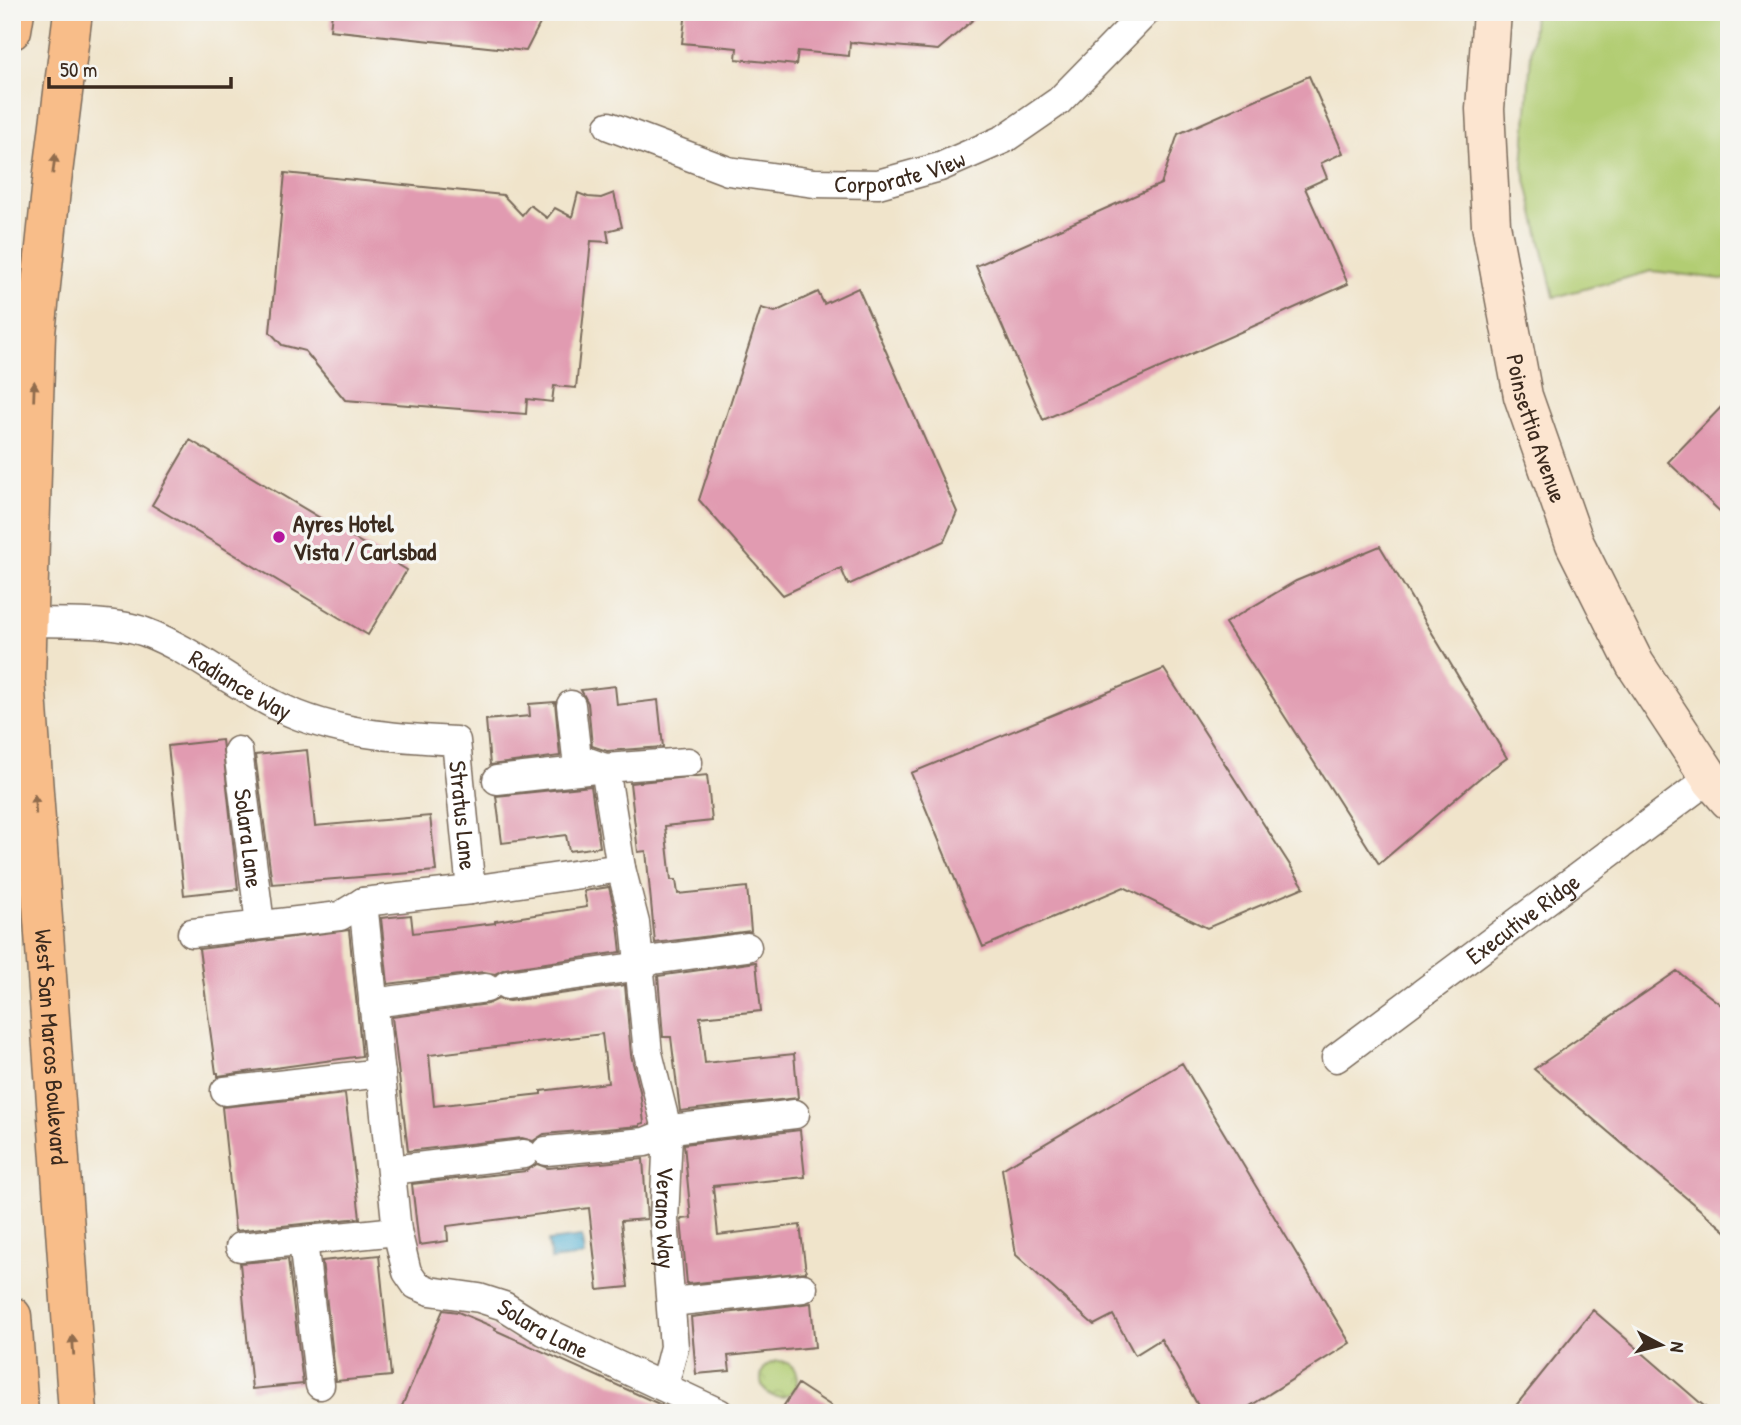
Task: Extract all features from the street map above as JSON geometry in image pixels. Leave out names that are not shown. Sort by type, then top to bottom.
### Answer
[{"type":"main road","points":[[12,30],[15,12]]},
{"type":"main road","name":"West San Marcos Boulevard","points":[[73,12],[36,332],[20,622],[78,1413]]},
{"type":"main road","name":"Poinsettia Avenue","points":[[1493,12],[1485,109],[1491,225],[1523,396],[1575,544],[1635,664],[1719,789]]},
{"type":"main road","points":[[12,1316],[19,1413]]},
{"type":"street","name":"Corporate View","points":[[609,126],[728,171],[814,183],[878,184],[940,167],[1004,139],[1059,101],[1146,12]]},
{"type":"street","name":"Radiance Way","points":[[20,622],[102,625],[143,631],[178,648],[280,708],[315,720],[386,737],[456,741]]},
{"type":"street","points":[[571,705],[577,758],[605,768]]},
{"type":"street","name":"Stratus Lane","points":[[456,741],[471,890]]},
{"type":"street","name":"Solara Lane","points":[[239,751],[260,924]]},
{"type":"street","points":[[497,780],[688,762]]},
{"type":"street","name":"Verano Way","points":[[605,768],[621,868],[635,923],[648,1052],[668,1133],[664,1220],[674,1347],[664,1386]]},
{"type":"street","name":"Executive Ridge","points":[[1336,1058],[1719,789]]},
{"type":"street","points":[[192,933],[340,916],[363,902],[471,890],[621,868]]},
{"type":"street","name":"Solara Lane","points":[[363,902],[397,1231],[407,1272],[416,1285],[430,1291],[479,1298],[504,1306],[544,1331],[719,1413]]},
{"type":"street","points":[[373,1003],[641,966],[653,960],[747,947]]},
{"type":"street","points":[[225,1091],[381,1073]]},
{"type":"street","name":"Verano Way","points":[[392,1170],[535,1152],[645,1142],[680,1128],[795,1114]]},
{"type":"street","points":[[240,1247],[397,1231]]},
{"type":"street","points":[[303,1241],[320,1385]]},
{"type":"street","name":"Verano Way","points":[[671,1302],[803,1288]]},
{"type":"green space","points":[[1534,12],[1729,12],[1729,280],[1652,271],[1554,297],[1523,167]]},
{"type":"green space","points":[[779,1361],[792,1366],[797,1379],[792,1392],[779,1397],[766,1392],[761,1379],[766,1366]]},
{"type":"water","points":[[582,1237],[584,1256],[551,1260],[548,1241]]},
{"type":"building","points":[[332,12],[546,12],[526,51],[330,30]]},
{"type":"building","points":[[686,12],[982,12],[938,50],[850,42],[849,56],[798,51],[796,65],[736,59],[737,48],[682,43]]},
{"type":"building","points":[[1309,76],[1343,153],[1321,163],[1327,178],[1305,188],[1348,284],[1043,420],[976,266],[1161,184],[1178,134]]},
{"type":"building","points":[[285,173],[503,195],[522,215],[530,205],[547,218],[555,208],[572,217],[578,193],[601,198],[614,193],[622,227],[607,231],[609,242],[591,241],[576,388],[554,386],[552,402],[527,399],[526,414],[345,400],[305,351],[282,345],[270,332]]},
{"type":"building","points":[[858,288],[957,512],[944,541],[848,585],[841,568],[783,595],[699,500],[761,308],[775,312],[818,292],[824,304]]},
{"type":"building","points":[[1729,399],[1729,520],[1668,462]]},
{"type":"building","name":"Ayres Hotel Vista / Carlsbad","points":[[190,440],[407,570],[368,635],[152,505]]},
{"type":"building","points":[[1380,546],[1507,758],[1379,864],[1225,623],[1296,581]]},
{"type":"building","points":[[1164,669],[1304,887],[1207,928],[1124,887],[983,947],[911,773]]},
{"type":"building","points":[[615,686],[617,705],[658,700],[663,747],[607,751],[592,746],[588,703],[581,690]]},
{"type":"building","points":[[555,702],[560,756],[490,765],[486,720],[530,716],[529,704]]},
{"type":"building","points":[[222,740],[238,889],[184,895],[168,746]]},
{"type":"building","points":[[307,750],[315,826],[430,816],[436,871],[272,884],[255,755]]},
{"type":"building","points":[[707,775],[712,821],[665,826],[671,880],[676,880],[678,894],[747,887],[751,931],[655,943],[646,851],[638,852],[630,783]]},
{"type":"building","points":[[591,786],[600,847],[569,851],[566,835],[502,843],[496,796]]},
{"type":"building","points":[[609,887],[618,924],[621,952],[505,969],[495,974],[484,972],[388,984],[381,918],[411,915],[413,933],[495,923],[587,907],[584,891]]},
{"type":"building","points":[[349,930],[362,1056],[218,1076],[199,949]]},
{"type":"building","points":[[756,962],[761,1011],[700,1017],[705,1063],[794,1054],[798,1098],[680,1111],[671,1037],[663,1037],[658,976]]},
{"type":"building","points":[[1677,971],[1729,1011],[1729,1234],[1534,1069]]},
{"type":"building","points":[[625,985],[631,1055],[644,1123],[640,1126],[544,1134],[533,1141],[522,1138],[408,1151],[392,1017],[488,1004],[498,999],[509,1001]],"holes":[[[602,1034],[608,1083],[541,1091],[541,1094],[434,1106],[429,1055]]]},
{"type":"building","points":[[1182,1063],[1350,1343],[1239,1413],[1201,1411],[1161,1339],[1135,1355],[1113,1315],[1094,1325],[1016,1255],[1002,1169]]},
{"type":"building","points":[[345,1094],[360,1218],[235,1231],[222,1107]]},
{"type":"building","points":[[800,1130],[805,1177],[713,1186],[718,1235],[800,1225],[806,1272],[687,1284],[681,1219],[691,1218],[684,1144]]},
{"type":"building","points":[[643,1159],[647,1219],[621,1221],[628,1287],[598,1290],[589,1208],[447,1226],[448,1241],[419,1245],[412,1184],[526,1171],[537,1164],[548,1168]]},
{"type":"building","points":[[379,1255],[391,1376],[336,1381],[322,1261]]},
{"type":"building","points":[[288,1259],[303,1384],[252,1389],[240,1263]]},
{"type":"building","points":[[811,1303],[815,1347],[728,1356],[730,1371],[696,1374],[691,1317]]},
{"type":"building","points":[[443,1310],[458,1312],[496,1328],[495,1330],[679,1413],[399,1413]]},
{"type":"building","points":[[1593,1310],[1712,1413],[1510,1413]]},
{"type":"building","points":[[798,1384],[842,1413],[779,1413]]},
{"type":"place","name":"Ayres Hotel Vista / Carlsbad","points":[[279,537]]}]
